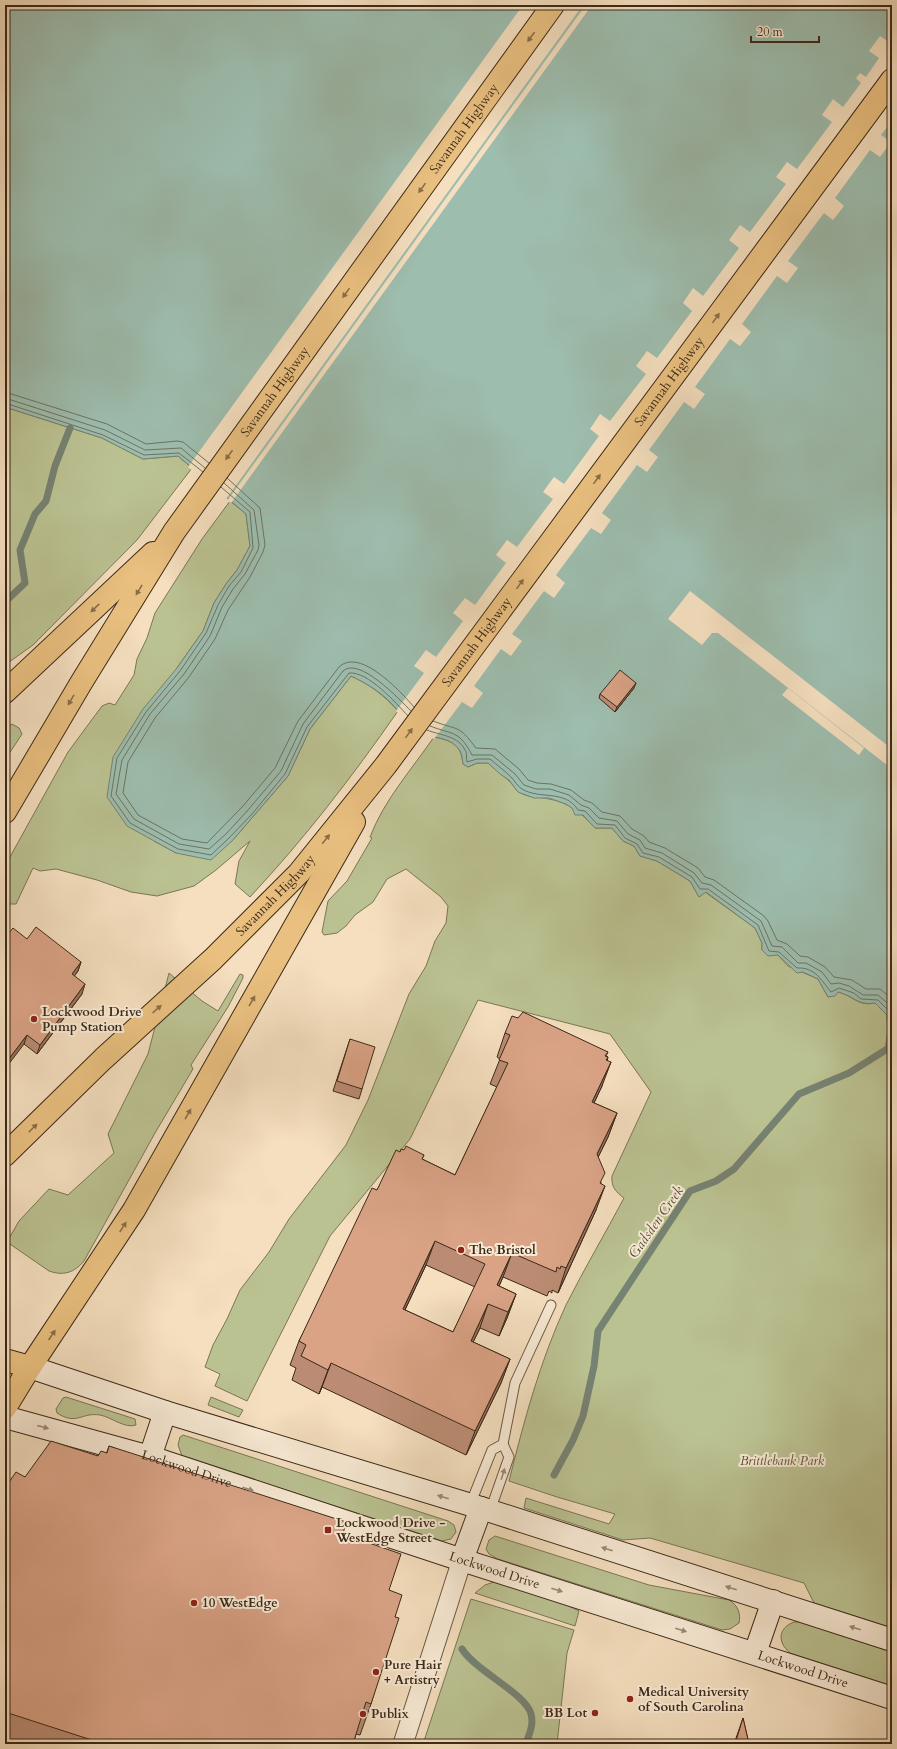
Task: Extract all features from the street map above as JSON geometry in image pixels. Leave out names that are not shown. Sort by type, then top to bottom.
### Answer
[{"type":"main road","name":"Savannah Highway","points":[[5,812],[81,683],[179,525],[553,5]]},
{"type":"main road","name":"Savannah Highway","points":[[5,1155],[102,1059],[214,959],[299,873],[386,765],[892,80]]},
{"type":"main road","points":[[5,692],[179,525]]},
{"type":"main road","points":[[5,1408],[30,1367],[134,1210],[386,765]]},
{"type":"main road","points":[[5,1360],[166,1412],[480,1508],[892,1640]]},
{"type":"main road","points":[[150,1457],[166,1412]]},
{"type":"main road","name":"Lockwood Drive","points":[[5,1417],[150,1457],[462,1560],[892,1698]]},
{"type":"main road","points":[[462,1560],[480,1508]]},
{"type":"main road","points":[[755,1653],[773,1601]]},
{"type":"street","points":[[403,1744],[462,1560]]},
{"type":"lane","points":[[480,1508],[509,1457],[503,1444],[515,1383],[551,1305]]},
{"type":"lane","points":[[480,1508],[492,1450],[503,1444]]},
{"type":"green space","points":[[5,407],[102,438],[143,459],[178,456],[192,468],[137,540],[33,645],[5,665]]},
{"type":"green space","points":[[230,501],[246,514],[250,546],[237,570],[214,603],[203,631],[177,668],[154,841],[176,853],[232,841],[288,776],[310,729],[351,676],[376,691],[388,700],[398,711],[327,807],[250,897],[235,884],[239,861],[250,841],[216,870],[194,886],[157,896],[131,892],[97,880],[56,869],[40,871],[33,868],[16,904],[5,904],[5,866],[68,752],[102,706],[109,703],[115,705],[134,675],[137,659],[147,638],[155,613],[202,539]]},
{"type":"green space","points":[[12,724],[19,728],[22,734],[5,760],[5,730]]},
{"type":"green space","name":"Brittlebank Park","points":[[434,737],[454,744],[460,752],[463,764],[468,767],[477,763],[488,763],[523,794],[563,803],[575,809],[595,828],[612,828],[623,841],[634,846],[640,856],[657,861],[690,881],[699,897],[705,892],[755,928],[762,943],[762,950],[778,955],[788,966],[818,979],[828,997],[838,992],[864,1004],[875,1003],[887,1015],[888,1031],[885,1051],[892,1057],[892,1628],[814,1603],[804,1583],[650,1538],[623,1540],[524,1508],[526,1498],[609,1524],[615,1514],[509,1481],[533,1392],[548,1348],[566,1305],[624,1198],[615,1189],[612,1183],[612,1176],[651,1092],[610,1034],[478,1000],[410,1139],[330,1236],[247,1401],[215,1386],[220,1374],[205,1367],[213,1345],[240,1290],[269,1252],[289,1219],[346,1145],[368,1100],[409,994],[426,966],[435,941],[446,923],[448,906],[441,897],[406,869],[387,879],[373,902],[355,915],[346,926],[337,933],[324,935],[322,932],[328,901],[347,881],[372,838],[370,837],[383,810],[399,785]]},
{"type":"green space","points":[[169,973],[202,1001],[218,1011],[240,974],[243,975],[243,978],[228,1007],[191,1065],[193,1069],[155,1133],[84,1261],[72,1271],[59,1273],[49,1271],[7,1242],[19,1221],[49,1189],[68,1195],[114,1153],[108,1134],[148,1054]]},
{"type":"green space","points":[[66,1397],[135,1419],[136,1425],[132,1426],[123,1424],[100,1415],[88,1415],[74,1419],[64,1417],[57,1413],[56,1409],[63,1398]]},
{"type":"green space","points":[[211,1397],[243,1410],[239,1417],[208,1405]]},
{"type":"green space","points":[[183,1435],[448,1521],[454,1525],[456,1532],[451,1539],[442,1541],[182,1456],[178,1445],[180,1437]]},
{"type":"green space","points":[[495,1536],[649,1585],[729,1600],[735,1604],[738,1610],[740,1616],[739,1623],[730,1629],[722,1630],[498,1559],[489,1554],[486,1549],[489,1540]]},
{"type":"green space","points":[[494,1582],[548,1598],[579,1611],[575,1626],[475,1593],[485,1585]]},
{"type":"green space","points":[[471,1599],[574,1630],[567,1653],[557,1744],[423,1744]]},
{"type":"green space","points":[[794,1622],[801,1622],[892,1652],[892,1686],[790,1653],[783,1644],[781,1636],[785,1628]]},
{"type":"water","points":[[5,5],[892,5],[892,1057],[885,1051],[888,1031],[887,1015],[875,1003],[869,1004],[860,1002],[838,992],[835,996],[828,997],[818,979],[803,972],[797,973],[778,955],[768,956],[762,950],[762,943],[755,928],[706,892],[699,897],[690,881],[657,861],[640,856],[634,846],[623,841],[612,828],[595,828],[583,815],[575,815],[572,808],[566,804],[549,798],[534,798],[518,792],[509,780],[488,763],[477,763],[468,767],[463,764],[462,755],[453,743],[425,735],[415,730],[388,700],[368,685],[351,676],[310,729],[288,776],[232,841],[211,860],[176,853],[127,826],[107,797],[113,757],[143,709],[177,668],[203,631],[214,603],[237,570],[250,546],[246,514],[178,456],[143,459],[102,438],[5,407]]},
{"type":"pier","points":[[523,5],[592,5],[231,503],[227,501],[582,10],[580,9],[226,499],[188,467]]},
{"type":"pier","points":[[880,36],[890,43],[892,41],[892,121],[881,135],[891,142],[880,157],[870,150],[835,198],[844,206],[833,220],[824,213],[788,261],[798,268],[787,283],[777,276],[742,324],[751,332],[740,346],[730,339],[695,387],[705,394],[694,409],[684,402],[649,450],[658,457],[647,472],[637,465],[602,513],[611,520],[601,534],[591,528],[556,575],[565,583],[554,598],[544,591],[512,634],[522,641],[511,656],[501,649],[474,686],[483,693],[472,708],[462,702],[434,739],[414,732],[396,711],[424,673],[414,666],[426,650],[436,657],[463,621],[453,613],[465,598],[475,605],[506,563],[496,555],[507,540],[517,547],[553,499],[543,492],[554,477],[564,484],[599,436],[590,429],[600,414],[610,421],[646,374],[636,366],[647,351],[657,358],[692,311],[683,303],[693,288],[703,296],[739,248],[729,240],[740,225],[750,232],[786,184],[776,177],[787,162],[797,169],[832,122],[822,115],[833,99],[843,107],[861,83],[856,78],[860,73],[866,77],[879,58],[869,51]]},
{"type":"pier","points":[[690,591],[892,749],[892,769],[718,633],[712,633],[702,645],[668,619]]},
{"type":"pier","points":[[788,688],[864,748],[859,755],[782,695]]},
{"type":"building","points":[[620,670],[636,683],[617,707],[600,694]]},
{"type":"building","name":"Lockwood Drive Pump Station","points":[[36,927],[81,962],[72,974],[85,984],[40,1045],[27,1035],[5,1064],[5,938],[13,928],[27,939]]},
{"type":"building","name":"The Bristol","points":[[523,1012],[608,1052],[605,1056],[608,1057],[606,1060],[611,1062],[592,1102],[617,1113],[597,1154],[605,1173],[600,1183],[605,1186],[566,1268],[561,1266],[560,1269],[557,1267],[556,1272],[512,1253],[497,1285],[516,1294],[508,1312],[488,1304],[471,1341],[510,1359],[475,1431],[331,1363],[328,1370],[301,1356],[306,1345],[299,1341],[372,1188],[377,1190],[396,1150],[400,1152],[401,1149],[404,1150],[406,1146],[424,1155],[422,1159],[455,1175],[508,1063],[499,1060],[510,1035],[505,1033],[512,1016],[518,1018]],"holes":[[[435,1241],[485,1264],[453,1332],[403,1309]]]},
{"type":"building","points":[[350,1039],[375,1047],[362,1089],[337,1081]]},
{"type":"building","name":"10 WestEdge","points":[[51,1441],[98,1456],[101,1451],[107,1453],[109,1446],[346,1522],[343,1534],[401,1554],[389,1590],[402,1595],[395,1617],[399,1618],[371,1704],[366,1702],[353,1744],[104,1744],[5,1712],[5,1488],[16,1472],[25,1477]]},
{"type":"building","points":[[743,1718],[749,1744],[735,1744]]},
{"type":"waterway","points":[[5,602],[25,583],[20,550],[35,514],[46,501],[55,466],[70,428]]},
{"type":"waterway","name":"Gadsden Creek","points":[[554,1475],[573,1440],[583,1416],[594,1366],[598,1331],[690,1191],[716,1181],[734,1169],[799,1094],[849,1073],[892,1046]]},
{"type":"waterway","name":"Gadsden Creek","points":[[462,1649],[478,1666],[511,1690],[527,1706],[531,1714],[532,1722],[526,1744]]},
{"type":"place","name":"Lockwood Drive Pump Station","points":[[34,1019]]},
{"type":"place","name":"The Bristol","points":[[461,1250]]},
{"type":"place","name":"Lockwood Drive - WestEdge Street","points":[[328,1530]]},
{"type":"place","name":"10 WestEdge","points":[[194,1603]]},
{"type":"place","name":"Pure Hair + Artistry","points":[[376,1672]]},
{"type":"place","name":"Medical University of South Carolina","points":[[630,1699]]},
{"type":"place","name":"BB Lot","points":[[595,1713]]},
{"type":"place","name":"Publix","points":[[363,1714]]}]
